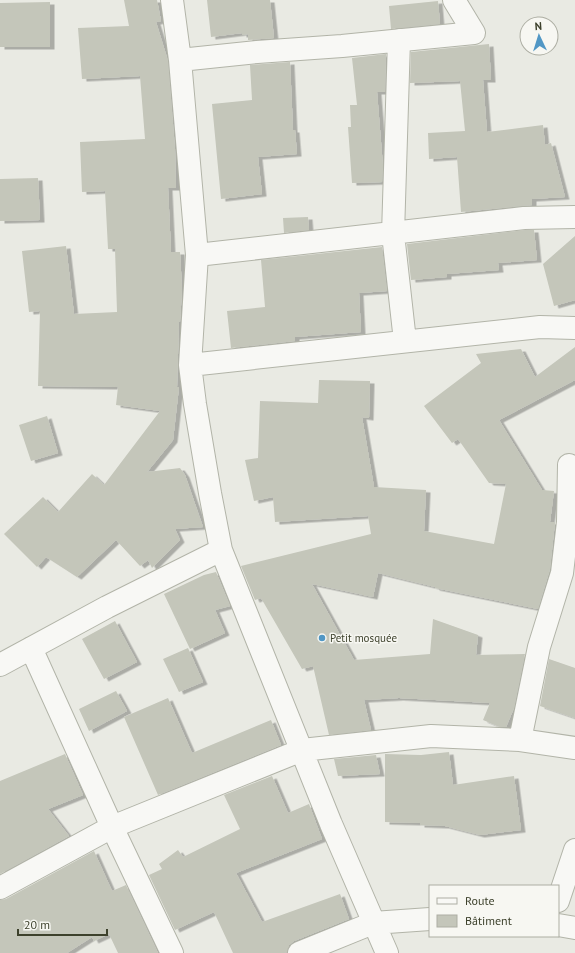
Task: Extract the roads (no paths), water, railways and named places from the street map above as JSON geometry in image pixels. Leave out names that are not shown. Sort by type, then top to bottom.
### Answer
[{"type":"street","points":[[172,0],[180,60],[197,255],[190,365],[195,404],[221,550],[331,824],[373,923],[388,953]]},
{"type":"street","points":[[180,60],[474,33],[454,0]]},
{"type":"street","points":[[398,40],[393,234],[405,341]]},
{"type":"street","points":[[197,255],[524,218],[575,217]]},
{"type":"street","points":[[190,365],[540,327],[575,328]]},
{"type":"street","points":[[520,740],[539,647],[562,573],[568,522],[569,466]]},
{"type":"street","points":[[0,665],[107,607],[221,550]]},
{"type":"street","points":[[31,648],[112,827],[172,953]]},
{"type":"street","points":[[0,888],[112,827],[302,750],[432,736],[520,740],[575,748]]},
{"type":"street","points":[[559,898],[575,850]]},
{"type":"street","points":[[299,953],[373,923],[429,919]]},
{"type":"street","points":[[559,925],[575,928]]},
{"type":"place","name":"Petit mosquée","points":[[322,638]]}]
